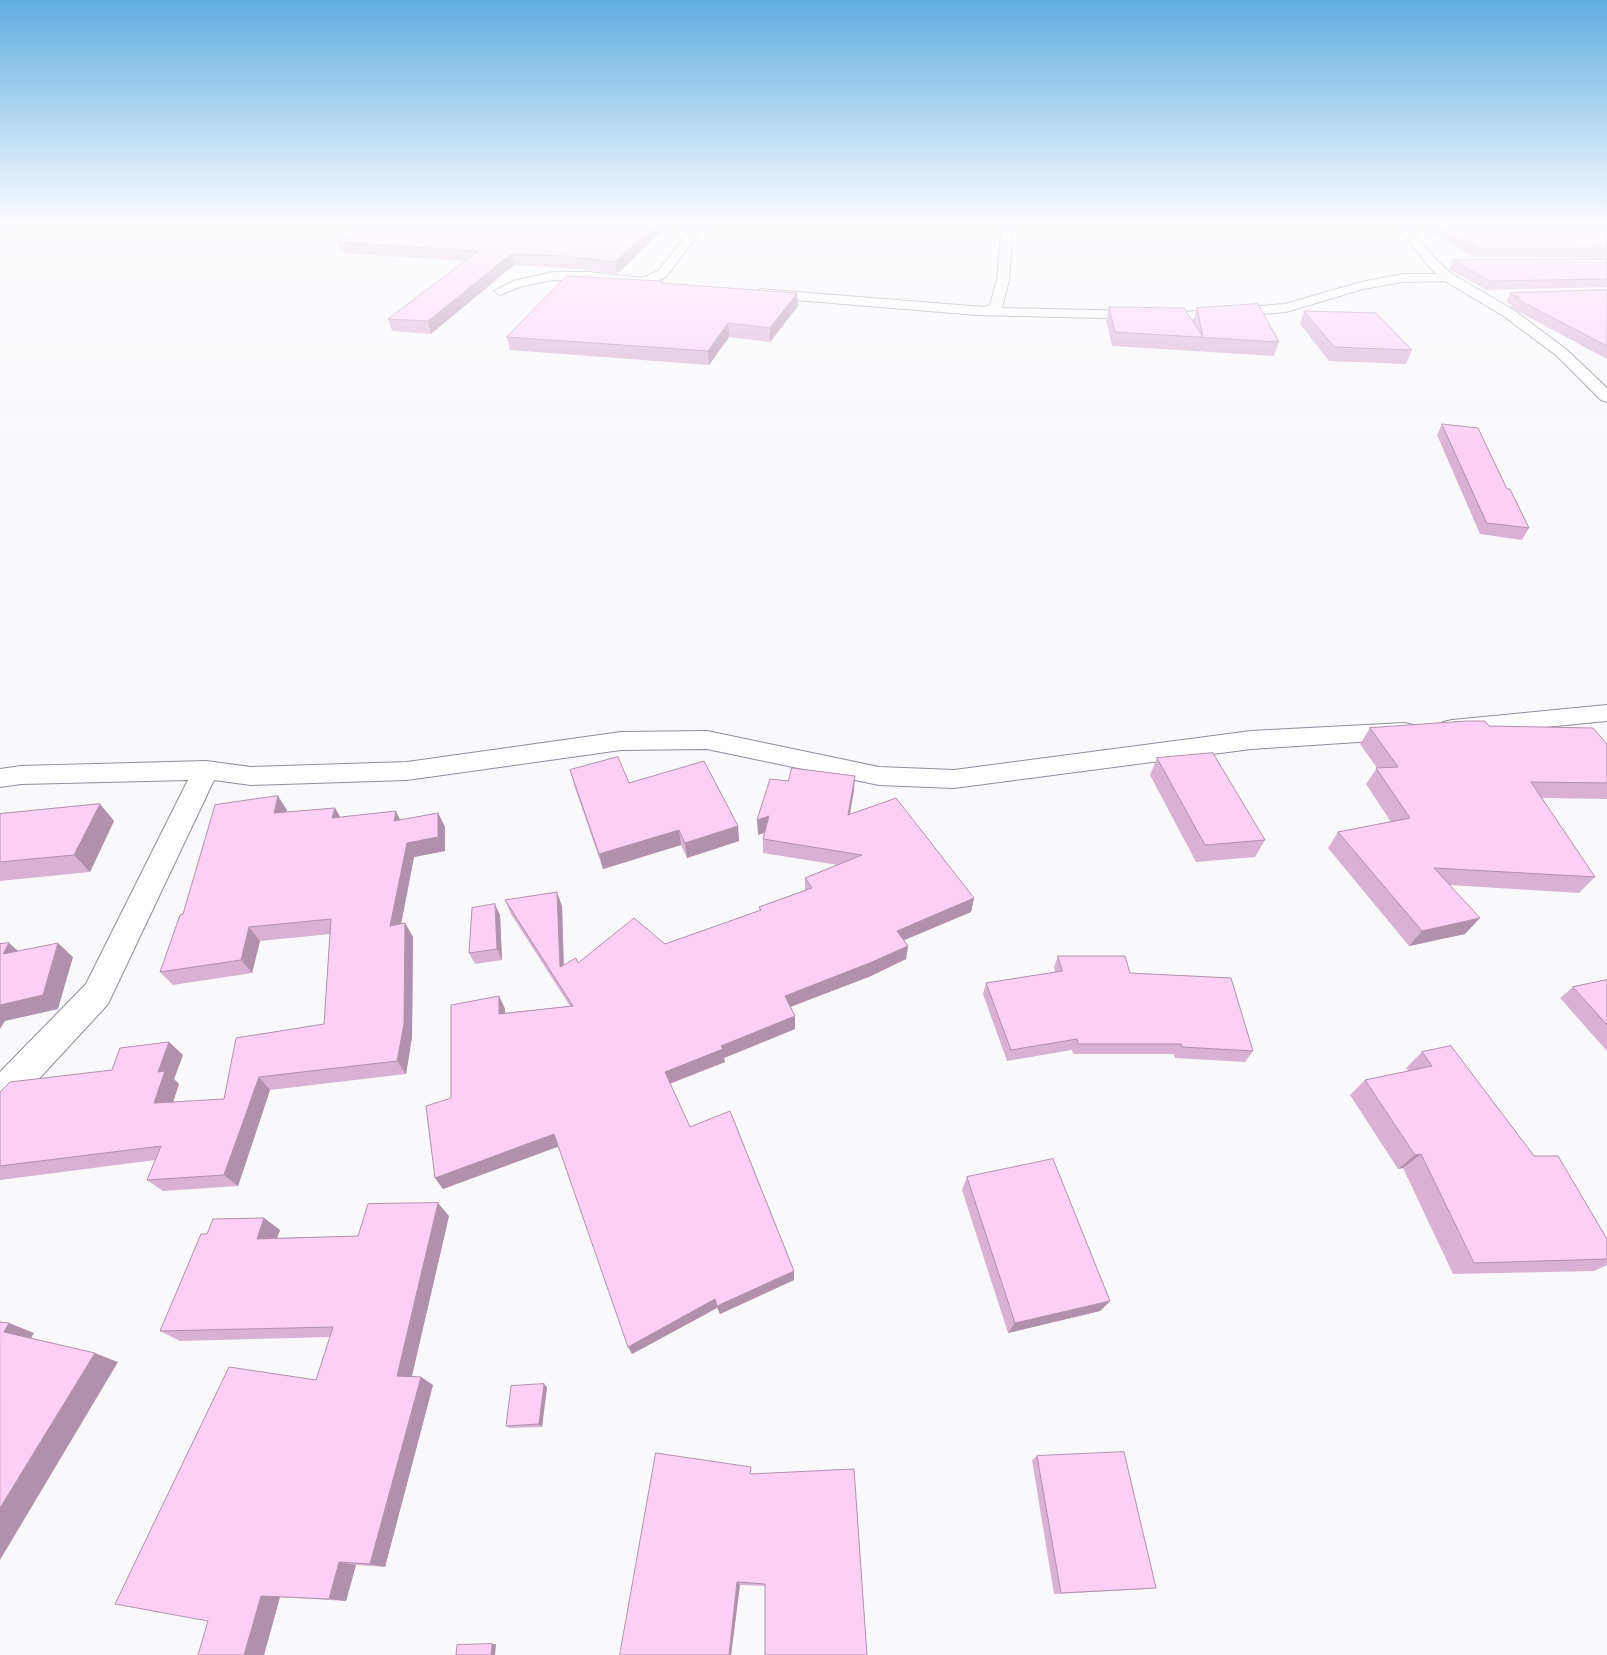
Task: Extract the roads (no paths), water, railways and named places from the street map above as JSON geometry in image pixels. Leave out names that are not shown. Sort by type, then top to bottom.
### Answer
[{"type":"street","points":[[858,300],[989,310],[1185,316],[1286,308],[1312,300]]},
{"type":"street","points":[[989,310],[996,307],[998,300]]},
{"type":"street","points":[[1488,300],[1562,354],[1607,396]]},
{"type":"street","points":[[0,778],[21,775],[206,770],[251,776],[407,771],[620,741],[707,740],[879,776],[954,779],[1251,740],[1436,729],[1607,713]]},
{"type":"street","points":[[0,1096],[97,994],[206,770]]}]
